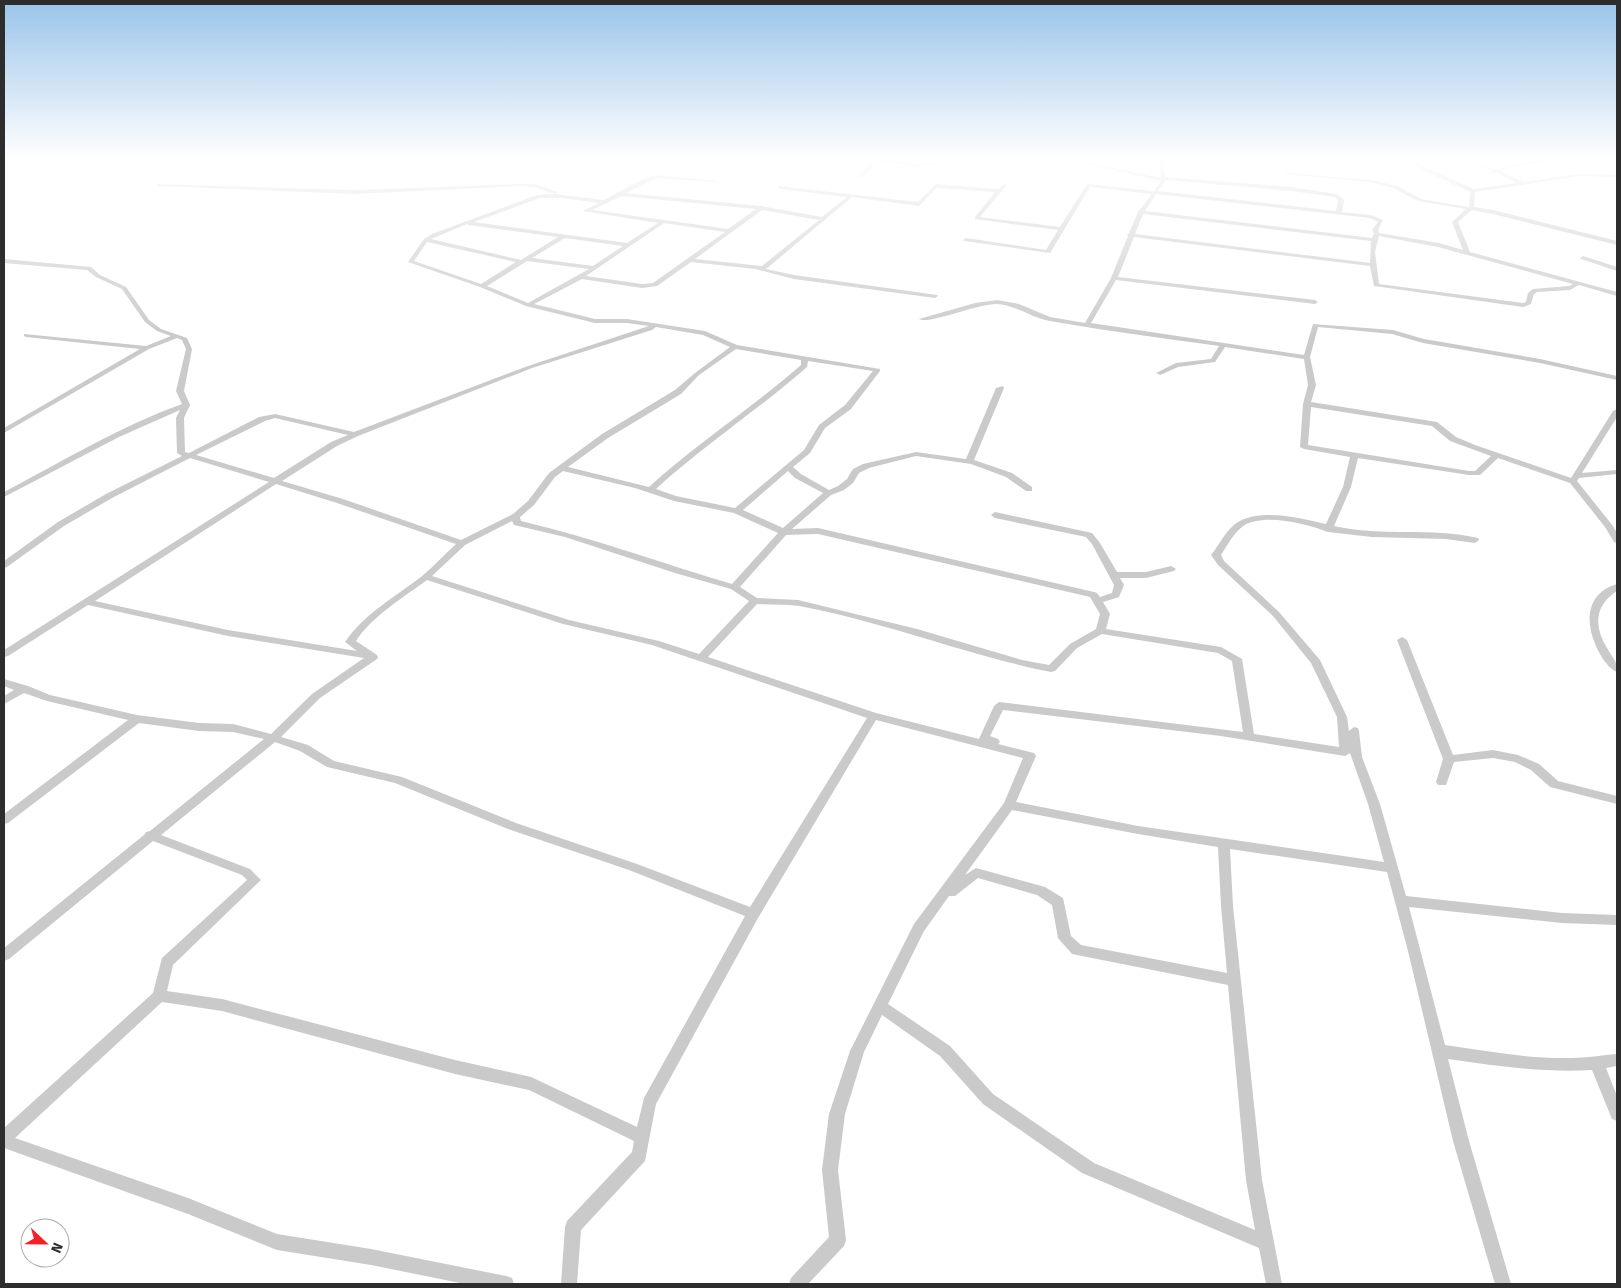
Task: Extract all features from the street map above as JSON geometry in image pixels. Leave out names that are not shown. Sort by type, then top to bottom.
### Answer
[{"type":"street","points":[[483,217],[426,240],[411,262],[413,265],[482,286],[528,305],[595,321],[627,320],[705,333],[735,347],[878,370],[848,407],[822,427],[807,451],[737,511]]},
{"type":"street","points":[[628,217],[730,231]]},
{"type":"street","points":[[581,277],[649,287],[661,282],[749,217]]},
{"type":"street","points":[[818,217],[824,218]]},
{"type":"street","points":[[978,217],[985,220],[1060,229]]},
{"type":"street","points":[[966,240],[1048,252],[1057,240],[1060,229],[1068,217]]},
{"type":"street","points":[[1087,325],[1114,278],[1139,217]]},
{"type":"street","points":[[1189,217],[1376,237],[1416,239],[1617,294]]},
{"type":"street","points":[[1367,217],[1381,221],[1375,230],[1373,265],[1376,285],[1523,305],[1529,303],[1531,293],[1535,290],[1570,288],[1578,283]]},
{"type":"street","points":[[1462,217],[1456,222],[1467,252]]},
{"type":"street","points":[[1510,217],[1617,243]]},
{"type":"street","points":[[758,269],[764,268],[824,218]]},
{"type":"street","points":[[528,305],[581,277],[662,222]]},
{"type":"street","points":[[467,223],[628,245]]},
{"type":"street","points":[[1130,235],[1373,265]]},
{"type":"street","points":[[482,286],[564,236]]},
{"type":"street","points":[[426,240],[524,260],[595,268]]},
{"type":"street","points":[[1583,258],[1617,269]]},
{"type":"street","points":[[690,260],[758,269],[794,277],[935,296]]},
{"type":"street","points":[[4,261],[89,268],[98,276],[124,288],[147,321],[159,330],[185,339],[189,349],[180,391],[186,405],[180,418],[181,453],[232,466],[274,482],[340,501],[462,543]]},
{"type":"street","points":[[1114,278],[1315,302]]},
{"type":"street","points":[[922,319],[934,319],[979,303],[998,301],[1024,307],[1048,319],[1307,357]]},
{"type":"street","points":[[4,654],[334,444],[355,434],[530,367],[650,329],[654,325]]},
{"type":"street","points":[[1497,455],[1477,473],[1304,447],[1307,404],[1312,385],[1307,357],[1315,325],[1393,332],[1423,342],[1540,361],[1617,378]]},
{"type":"street","points":[[26,335],[147,348]]},
{"type":"street","points":[[4,431],[147,348],[176,336]]},
{"type":"street","points":[[1160,373],[1176,365],[1213,361],[1224,344]]},
{"type":"street","points":[[373,657],[350,642],[358,630],[392,601],[426,577],[462,543],[516,516],[531,503],[552,475],[605,436],[678,392],[697,374],[735,347]]},
{"type":"street","points":[[650,490],[676,465],[782,386],[805,366],[804,358]]},
{"type":"street","points":[[970,461],[1000,388]]},
{"type":"street","points":[[1307,404],[1434,424],[1453,439],[1574,479],[1617,472]]},
{"type":"street","points":[[4,495],[152,416],[186,405]]},
{"type":"street","points":[[1574,479],[1617,411]]},
{"type":"street","points":[[4,565],[61,524],[109,496],[262,419],[274,416],[355,434]]},
{"type":"street","points":[[734,587],[784,532],[828,493],[841,488],[850,481],[856,472],[866,466],[916,454],[970,461],[1010,474],[1029,489]]},
{"type":"street","points":[[1328,528],[1347,487],[1354,456]]},
{"type":"street","points":[[788,467],[798,476],[828,493]]},
{"type":"street","points":[[562,468],[650,490],[674,498],[737,511],[784,532],[818,531],[1094,595],[1106,614],[1101,631]]},
{"type":"street","points":[[1574,479],[1610,526],[1617,540]]},
{"type":"street","points":[[995,515],[1089,535],[1096,543],[1119,585],[1116,595],[1097,601]]},
{"type":"street","points":[[516,516],[517,522],[568,535],[734,587],[755,601],[798,603],[914,631],[1021,663],[1052,669],[1068,649],[1101,631],[1221,650],[1230,653],[1237,659],[1249,736]]},
{"type":"street","points":[[1030,756],[984,738],[999,706],[1249,736],[1345,752],[1342,717],[1316,662],[1276,614],[1221,563],[1216,555],[1241,524],[1259,519],[1288,518],[1358,534],[1450,535],[1475,540]]},
{"type":"street","points":[[1114,575],[1146,575],[1171,569]]},
{"type":"street","points":[[426,577],[566,622],[655,643],[874,716],[1030,756]]},
{"type":"street","points":[[1617,587],[1601,599],[1592,618],[1600,646],[1617,669]]},
{"type":"street","points":[[701,658],[755,601]]},
{"type":"street","points":[[88,602],[228,633],[373,657]]},
{"type":"street","points":[[1402,640],[1449,759],[1442,782]]},
{"type":"street","points":[[4,955],[150,835],[273,738],[316,696],[373,657]]},
{"type":"street","points":[[4,682],[47,698],[137,719],[199,727],[233,728],[273,738],[304,748],[332,764],[398,780],[512,826],[632,867],[752,914]]},
{"type":"street","points":[[4,700],[24,688]]},
{"type":"street","points":[[569,1284],[574,1227],[639,1156],[649,1103],[752,914],[874,716]]},
{"type":"street","points":[[4,820],[137,719]]},
{"type":"street","points":[[1354,731],[1356,758],[1374,804],[1392,868],[1461,1141],[1503,1284]]},
{"type":"street","points":[[1449,759],[1493,754],[1518,759],[1535,767],[1554,784],[1617,800]]},
{"type":"street","points":[[797,1284],[838,1240],[830,1170],[837,1114],[857,1051],[919,928],[1009,805],[1030,756]]},
{"type":"street","points":[[1009,805],[1138,830],[1392,868]]},
{"type":"street","points":[[150,835],[246,872],[255,880],[167,962],[159,996],[4,1140],[188,1206],[277,1242],[371,1257],[506,1284]]},
{"type":"street","points":[[1224,843],[1234,980],[1254,1180],[1274,1284]]},
{"type":"street","points":[[919,928],[955,887],[976,873],[1041,891],[1058,902],[1065,938],[1077,950],[1234,980]]},
{"type":"street","points":[[1401,901],[1562,918],[1617,920]]},
{"type":"street","points":[[159,996],[222,1005],[455,1067],[531,1084],[642,1137]]},
{"type":"street","points":[[880,1006],[945,1051],[988,1099],[1088,1168],[1266,1243]]},
{"type":"street","points":[[1439,1051],[1516,1062],[1597,1064],[1617,1060]]},
{"type":"street","points":[[1597,1064],[1617,1114]]}]
